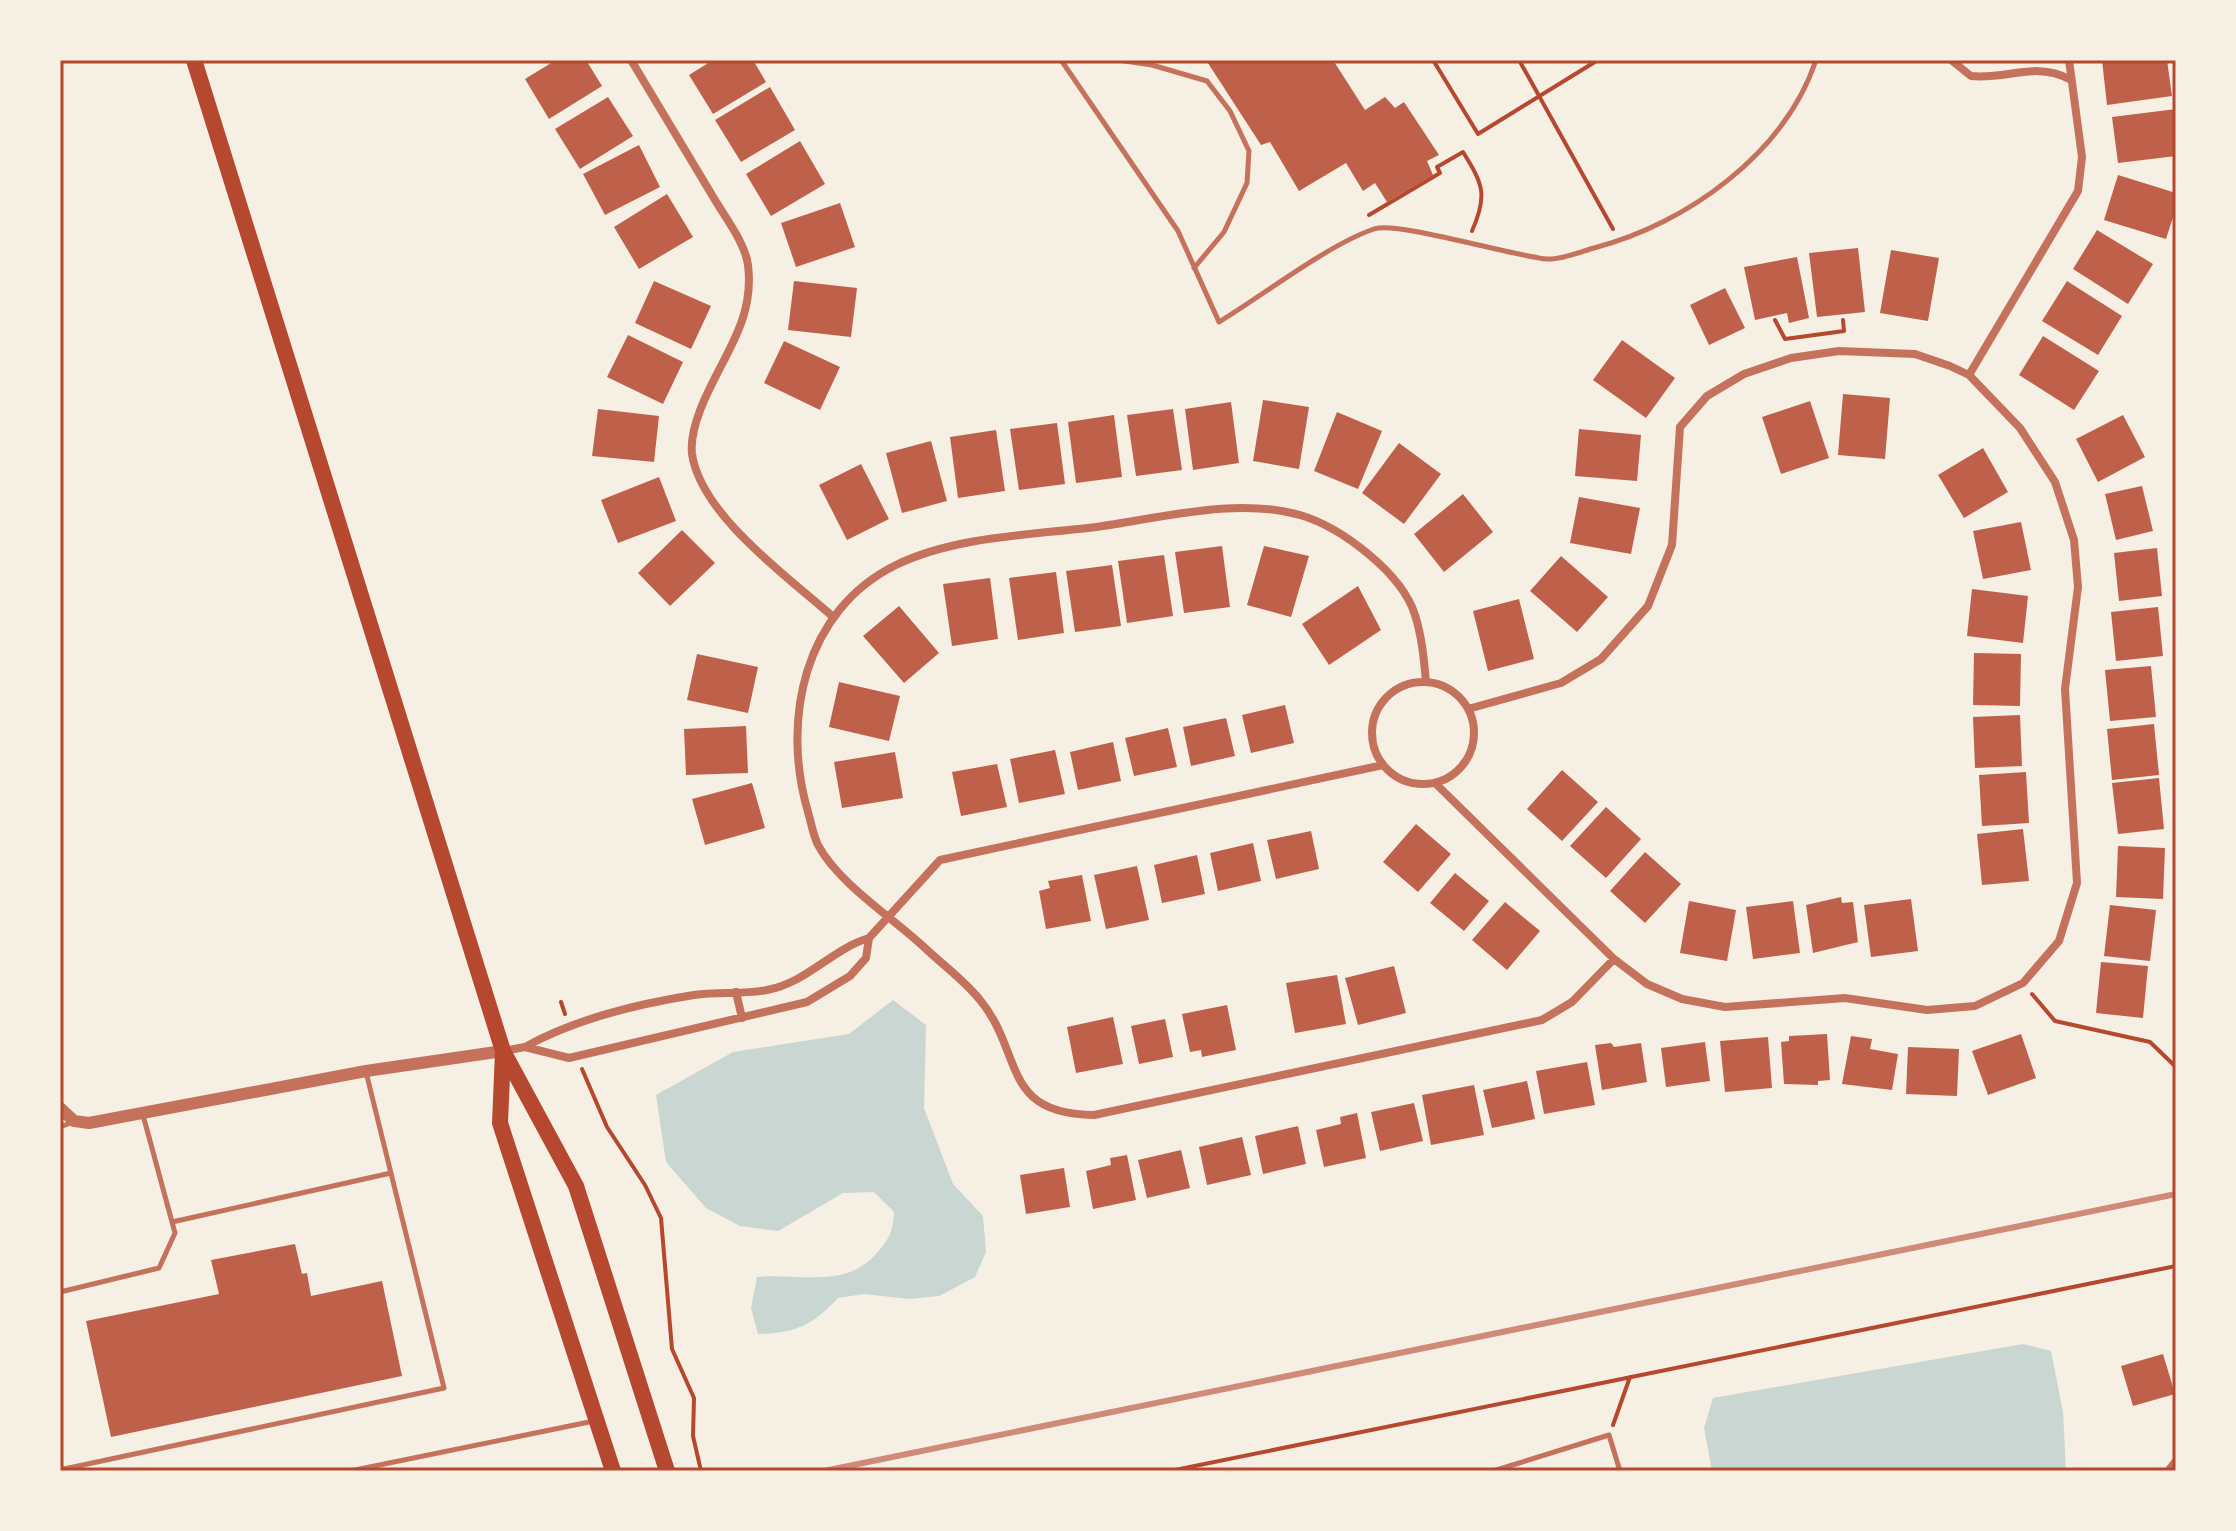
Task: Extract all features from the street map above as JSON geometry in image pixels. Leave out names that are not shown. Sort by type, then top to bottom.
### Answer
[{"type":"main road","points":[[194,60],[503,1051],[576,1186],[667,1471]]},
{"type":"main road","points":[[503,1051],[500,1123],[613,1471]]},
{"type":"street","points":[[631,60],[732,227],[748,262],[750,298],[744,321],[710,388],[696,427],[692,452],[701,486],[717,512],[832,616]]},
{"type":"street","points":[[1951,60],[1971,76],[2039,69],[2054,71],[2069,79]]},
{"type":"street","points":[[1969,375],[2078,191],[2082,157],[2069,79],[2069,60]]},
{"type":"street","points":[[1435,783],[1614,959],[1647,984],[1682,999],[1725,1007],[1845,998],[1927,1010],[1975,1006],[2023,983],[2059,941],[2077,883],[2065,689],[2078,587],[2074,540],[2055,482],[2020,428],[1969,375],[1915,354],[1839,351],[1791,358],[1744,374],[1707,396],[1680,427],[1672,545],[1648,606],[1601,659],[1561,683],[1468,709]]},
{"type":"street","points":[[1426,682],[1415,612],[1385,571],[1355,542],[1300,515],[1242,508],[944,548],[896,565],[856,591],[832,616],[800,688],[795,731],[801,789],[817,843],[837,873],[888,914],[981,1000],[1021,1086],[1035,1100],[1074,1115],[1094,1115],[1542,1020],[1572,1002],[1614,959]]},
{"type":"street","points":[[1426,682],[1450,690],[1468,709],[1473,723],[1470,754],[1461,767],[1435,783],[1406,782],[1383,765],[1372,739],[1377,710],[1397,689],[1426,682]]},
{"type":"street","points":[[525,1047],[569,1058],[807,1002],[850,976],[866,958],[869,938],[940,860],[1383,765]]},
{"type":"street","points":[[60,1108],[74,1121],[89,1123],[366,1071],[525,1047],[561,1027],[694,995],[766,991],[800,981],[834,958],[847,945],[869,938]]},
{"type":"street","points":[[736,992],[742,1018]]},
{"type":"street","points":[[2168,1471],[2176,1461]]},
{"type":"lane","points":[[1061,60],[1178,231],[1219,322],[1377,228],[1415,232],[1550,259],[1620,241],[1662,223],[1714,189],[1770,141],[1807,86],[1816,60]]},
{"type":"lane","points":[[1118,60],[1152,65],[1207,81],[1230,111],[1249,151],[1247,183],[1224,232],[1194,268]]},
{"type":"lane","points":[[60,1467],[64,1469],[444,1388],[366,1071]]},
{"type":"lane","points":[[60,1292],[159,1268],[175,1233],[143,1114]]},
{"type":"lane","points":[[60,1127],[74,1121]]},
{"type":"lane","points":[[172,1222],[391,1173]]},
{"type":"lane","points":[[350,1471],[595,1421]]},
{"type":"lane","points":[[1493,1471],[1609,1435],[1620,1471]]},
{"type":"path","points":[[1433,60],[1478,134],[1598,60]]},
{"type":"path","points":[[1519,60],[1620,241]]},
{"type":"path","points":[[1369,215],[1440,173],[1437,167],[1463,152],[1479,178],[1483,200],[1467,244]]},
{"type":"path","points":[[1775,320],[1785,339],[1795,339],[1844,331],[1843,320]]},
{"type":"path","points":[[2023,983],[2055,1021],[2150,1042],[2176,1067]]},
{"type":"path","points":[[586,1079],[607,1127],[645,1185],[661,1218],[672,1349],[694,1398],[693,1436],[701,1471]]},
{"type":"path","points":[[1170,1471],[2176,1266]]},
{"type":"path","points":[[1609,1435],[1631,1376]]},
{"type":"shaded area","points":[[893,1000],[926,1025],[924,1108],[953,1184],[983,1216],[986,1252],[975,1277],[939,1296],[909,1299],[864,1294],[838,1298],[803,1326],[783,1332],[758,1334],[751,1308],[757,1277],[835,1276],[863,1266],[884,1244],[891,1231],[894,1212],[874,1192],[843,1193],[778,1231],[740,1226],[706,1208],[666,1162],[656,1095],[733,1052],[849,1034]]},
{"type":"shaded area","points":[[2023,1344],[2051,1351],[2063,1412],[2066,1471],[1712,1471],[1704,1428],[1713,1398]]},
{"type":"building","points":[[556,60],[586,60],[602,86],[549,119],[525,79]]},
{"type":"building","points":[[713,60],[753,60],[766,82],[713,114],[689,75]]},
{"type":"building","points":[[1206,60],[1333,60],[1365,110],[1385,97],[1395,108],[1404,102],[1439,155],[1427,161],[1433,175],[1387,202],[1375,183],[1363,191],[1346,163],[1299,191],[1270,142],[1261,145]]},
{"type":"building","points":[[2102,60],[2167,60],[2172,96],[2107,105]]},
{"type":"building","points":[[770,87],[795,130],[741,162],[715,120]]},
{"type":"building","points":[[608,97],[633,136],[580,169],[555,129]]},
{"type":"building","points":[[2176,109],[2176,156],[2118,163],[2112,117]]},
{"type":"building","points":[[800,141],[825,184],[771,216],[746,174]]},
{"type":"building","points":[[639,145],[660,187],[605,215],[583,174]]},
{"type":"building","points":[[2118,175],[2176,193],[2176,208],[2166,239],[2104,220]]},
{"type":"building","points":[[667,194],[693,237],[639,269],[614,227]]},
{"type":"building","points":[[840,203],[855,247],[796,267],[781,223]]},
{"type":"building","points":[[2097,230],[2153,264],[2128,304],[2073,269]]},
{"type":"building","points":[[1858,248],[1865,312],[1817,317],[1809,253]]},
{"type":"building","points":[[1891,250],[1939,258],[1928,321],[1880,313]]},
{"type":"building","points":[[1797,257],[1809,318],[1789,323],[1787,313],[1755,320],[1744,267]]},
{"type":"building","points":[[654,281],[711,306],[691,349],[635,323]]},
{"type":"building","points":[[794,281],[857,288],[851,337],[788,330]]},
{"type":"building","points":[[2067,281],[2122,316],[2098,355],[2042,321]]},
{"type":"building","points":[[1725,288],[1745,328],[1709,345],[1690,305]]},
{"type":"building","points":[[628,335],[683,362],[663,404],[607,377]]},
{"type":"building","points":[[2043,336],[2099,371],[2074,410],[2019,375]]},
{"type":"building","points":[[1622,340],[1675,378],[1646,418],[1593,380]]},
{"type":"building","points":[[784,341],[840,367],[820,410],[764,383]]},
{"type":"building","points":[[1843,394],[1890,398],[1885,459],[1838,455]]},
{"type":"building","points":[[1263,400],[1309,407],[1299,469],[1253,461]]},
{"type":"building","points":[[1810,401],[1829,458],[1781,474],[1762,417]]},
{"type":"building","points":[[1231,402],[1239,463],[1193,470],[1185,409]]},
{"type":"building","points":[[598,409],[659,416],[654,462],[592,456]]},
{"type":"building","points":[[1173,409],[1182,470],[1136,476],[1127,415]]},
{"type":"building","points":[[1337,412],[1382,431],[1358,489],[1314,471]]},
{"type":"building","points":[[1114,415],[1122,477],[1076,483],[1068,422]]},
{"type":"building","points":[[2123,415],[2145,457],[2098,482],[2076,439]]},
{"type":"building","points":[[1057,423],[1065,484],[1019,490],[1010,429]]},
{"type":"building","points":[[1579,429],[1641,435],[1637,481],[1575,476]]},
{"type":"building","points":[[996,430],[1005,491],[958,498],[950,437]]},
{"type":"building","points":[[931,441],[947,501],[902,513],[886,453]]},
{"type":"building","points":[[1399,443],[1441,474],[1404,524],[1362,493]]},
{"type":"building","points":[[1983,448],[2008,492],[1964,518],[1938,475]]},
{"type":"building","points":[[861,464],[889,519],[847,540],[819,485]]},
{"type":"building","points":[[659,477],[676,521],[618,543],[601,500]]},
{"type":"building","points":[[2142,486],[2153,531],[2116,540],[2105,494]]},
{"type":"building","points":[[1463,494],[1493,532],[1444,572],[1414,534]]},
{"type":"building","points":[[1579,497],[1640,508],[1631,554],[1570,543]]},
{"type":"building","points":[[2021,522],[2031,570],[1983,579],[1973,531]]},
{"type":"building","points":[[682,530],[715,563],[670,606],[638,573]]},
{"type":"building","points":[[1222,546],[1230,607],[1184,613],[1175,552]]},
{"type":"building","points":[[1264,546],[1309,556],[1291,617],[1247,605]]},
{"type":"building","points":[[2157,548],[2162,596],[2119,601],[2114,553]]},
{"type":"building","points":[[1164,555],[1173,616],[1127,623],[1118,561]]},
{"type":"building","points":[[1561,556],[1608,597],[1577,632],[1530,591]]},
{"type":"building","points":[[1112,565],[1121,626],[1075,632],[1066,571]]},
{"type":"building","points":[[1056,572],[1064,633],[1018,640],[1009,578]]},
{"type":"building","points":[[990,578],[998,639],[952,646],[943,584]]},
{"type":"building","points":[[1358,586],[1381,630],[1329,665],[1302,624]]},
{"type":"building","points":[[1972,589],[2028,596],[2023,643],[1967,636]]},
{"type":"building","points":[[1519,599],[1534,659],[1488,671],[1473,611]]},
{"type":"building","points":[[899,606],[939,653],[904,683],[863,636]]},
{"type":"building","points":[[2158,607],[2163,656],[2116,661],[2111,612]]},
{"type":"building","points":[[1974,653],[2021,654],[2020,706],[1973,705]]},
{"type":"building","points":[[697,654],[758,667],[748,713],[687,700]]},
{"type":"building","points":[[2151,666],[2156,717],[2110,721],[2105,670]]},
{"type":"building","points":[[839,682],[900,696],[889,741],[829,727]]},
{"type":"building","points":[[1285,705],[1294,743],[1251,753],[1242,715]]},
{"type":"building","points":[[2020,715],[2022,766],[1975,768],[1973,717]]},
{"type":"building","points":[[1226,718],[1235,756],[1191,766],[1183,727]]},
{"type":"building","points":[[2154,724],[2159,775],[2112,780],[2107,729]]},
{"type":"building","points":[[746,726],[748,773],[686,775],[684,729]]},
{"type":"building","points":[[1168,728],[1177,767],[1134,776],[1125,738]]},
{"type":"building","points":[[1113,742],[1121,781],[1078,790],[1070,752]]},
{"type":"building","points":[[1055,750],[1065,794],[1019,803],[1010,759]]},
{"type":"building","points":[[895,752],[903,798],[842,808],[834,762]]},
{"type":"building","points":[[997,764],[1007,807],[961,816],[952,772]]},
{"type":"building","points":[[1562,770],[1598,802],[1562,841],[1527,809]]},
{"type":"building","points":[[2026,772],[2029,823],[1982,826],[1979,775]]},
{"type":"building","points":[[2159,778],[2164,829],[2118,834],[2112,783]]},
{"type":"building","points":[[752,783],[765,828],[705,845],[692,799]]},
{"type":"building","points":[[1606,807],[1641,839],[1606,878],[1570,846]]},
{"type":"building","points":[[1416,824],[1451,854],[1418,892],[1383,862]]},
{"type":"building","points":[[2023,829],[2029,881],[1982,885],[1977,834]]},
{"type":"building","points":[[1311,831],[1319,869],[1276,879],[1267,840]]},
{"type":"building","points":[[1253,843],[1261,881],[1218,891],[1210,853]]},
{"type":"building","points":[[2118,846],[2165,848],[2163,899],[2116,897]]},
{"type":"building","points":[[1645,852],[1681,884],[1645,923],[1610,891]]},
{"type":"building","points":[[1197,855],[1205,894],[1162,903],[1154,865]]},
{"type":"building","points":[[1137,866],[1149,920],[1106,929],[1094,875]]},
{"type":"building","points":[[1455,873],[1489,901],[1464,931],[1430,903]]},
{"type":"building","points":[[1082,875],[1091,921],[1046,929],[1039,891],[1050,888],[1048,881]]},
{"type":"building","points":[[1841,897],[1842,903],[1853,902],[1858,942],[1813,953],[1806,905]]},
{"type":"building","points":[[1911,899],[1918,951],[1871,957],[1864,905]]},
{"type":"building","points":[[1689,901],[1736,910],[1727,961],[1680,953]]},
{"type":"building","points":[[1793,901],[1800,953],[1753,959],[1746,907]]},
{"type":"building","points":[[1505,902],[1540,931],[1507,970],[1472,940]]},
{"type":"building","points":[[2110,905],[2156,910],[2150,961],[2104,956]]},
{"type":"building","points":[[2101,962],[2148,966],[2143,1018],[2096,1013]]},
{"type":"building","points":[[1394,966],[1406,1013],[1358,1025],[1345,978]]},
{"type":"building","points":[[1337,975],[1346,1024],[1295,1033],[1286,983]]},
{"type":"building","points":[[1227,1005],[1236,1050],[1202,1057],[1201,1050],[1190,1052],[1182,1014]]},
{"type":"building","points":[[1113,1017],[1123,1064],[1076,1073],[1067,1027]]},
{"type":"building","points":[[1165,1019],[1173,1057],[1139,1064],[1131,1026]]},
{"type":"building","points":[[1827,1034],[1830,1080],[1818,1081],[1818,1085],[1784,1084],[1781,1042],[1789,1041],[1789,1036]]},
{"type":"building","points":[[2021,1034],[2036,1078],[1988,1095],[1972,1051]]},
{"type":"building","points":[[1851,1036],[1872,1039],[1870,1049],[1898,1054],[1892,1090],[1842,1084]]},
{"type":"building","points":[[1768,1037],[1772,1088],[1725,1092],[1720,1041]]},
{"type":"building","points":[[1705,1042],[1710,1081],[1666,1087],[1661,1048]]},
{"type":"building","points":[[1611,1043],[1614,1047],[1641,1043],[1647,1082],[1602,1090],[1595,1045]]},
{"type":"building","points":[[1908,1047],[1959,1049],[1957,1096],[1906,1094]]},
{"type":"building","points":[[1587,1062],[1595,1105],[1544,1114],[1536,1071]]},
{"type":"building","points":[[1527,1081],[1535,1119],[1492,1128],[1483,1090]]},
{"type":"building","points":[[1474,1085],[1484,1135],[1431,1145],[1422,1095]]},
{"type":"building","points":[[1414,1103],[1423,1141],[1380,1151],[1371,1112]]},
{"type":"building","points":[[1357,1113],[1366,1158],[1324,1167],[1316,1130],[1341,1124],[1340,1117]]},
{"type":"building","points":[[1298,1126],[1306,1164],[1263,1174],[1255,1136]]},
{"type":"building","points":[[1242,1137],[1251,1175],[1207,1185],[1199,1147]]},
{"type":"building","points":[[1181,1150],[1190,1188],[1147,1198],[1138,1160]]},
{"type":"building","points":[[1127,1155],[1136,1200],[1093,1209],[1086,1171],[1111,1165],[1110,1158]]},
{"type":"building","points":[[1064,1168],[1070,1207],[1026,1214],[1020,1175]]},
{"type":"building","points":[[295,1244],[302,1274],[307,1273],[311,1296],[382,1281],[402,1376],[111,1437],[86,1321],[219,1294],[211,1260]]},
{"type":"building","points":[[2163,1354],[2175,1394],[2133,1406],[2121,1366]]},
{"type":"railway","points":[[824,1471],[2176,1194]]}]
